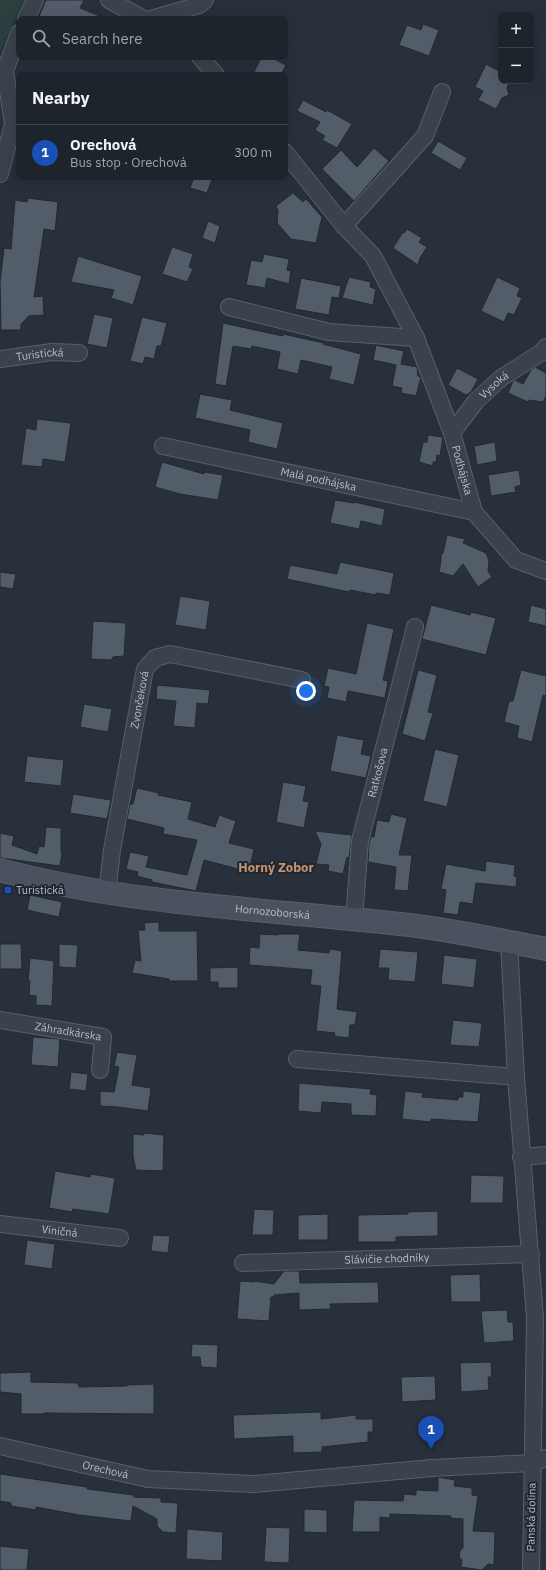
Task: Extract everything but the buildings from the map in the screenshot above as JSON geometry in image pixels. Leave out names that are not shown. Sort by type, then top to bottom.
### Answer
[{"type":"street","points":[[27,16],[35,0]]},
{"type":"street","points":[[109,0],[138,16]]},
{"type":"street","points":[[161,16],[199,5],[205,0]]},
{"type":"street","points":[[0,174],[12,124],[3,70],[16,40]]},
{"type":"street","points":[[203,60],[213,72]]},
{"type":"street","points":[[344,226],[426,136],[442,92]]},
{"type":"street","name":"Podhájska","points":[[288,156],[344,226],[373,256],[416,338],[452,434],[474,512],[516,560],[546,571]]},
{"type":"street","points":[[229,307],[329,332],[416,338]]},
{"type":"street","name":"Vysoká","points":[[452,434],[476,401],[501,378],[542,352],[546,346]]},
{"type":"street","name":"Turistická","points":[[0,359],[52,352],[79,353]]},
{"type":"street","name":"Malá podhájska","points":[[163,446],[474,512]]},
{"type":"street","name":"Ratkošova","points":[[354,919],[360,841],[414,628]]},
{"type":"street","name":"Zvončeková","points":[[107,893],[112,850],[144,669],[155,658],[170,654],[302,680]]},
{"type":"street","name":"Hornozoborská","points":[[0,870],[107,893],[180,903],[354,919],[447,930],[546,949]]},
{"type":"street","points":[[509,942],[522,1157],[531,1254],[540,1318],[539,1461]]},
{"type":"street","name":"Záhradkárska","points":[[0,1020],[103,1037],[100,1070]]},
{"type":"street","points":[[297,1059],[516,1077]]},
{"type":"street","points":[[522,1157],[546,1155]]},
{"type":"street","name":"Viničná","points":[[0,1224],[120,1238]]},
{"type":"street","name":"Slávičie chodníky","points":[[243,1263],[531,1254]]},
{"type":"street","name":"Orechová","points":[[0,1446],[148,1479],[254,1484],[432,1468],[539,1461]]},
{"type":"street","name":"Panská dolina","points":[[531,1570],[539,1461]]},
{"type":"shaded area","points":[[0,0],[24,0],[16,16],[0,52]]},
{"type":"place","name":"Turistická","points":[[8,890]]},
{"type":"place","name":"Orechová","points":[[431,1449]]},
{"type":"district","name":"Horný Zobor","points":[[276,867]]}]
